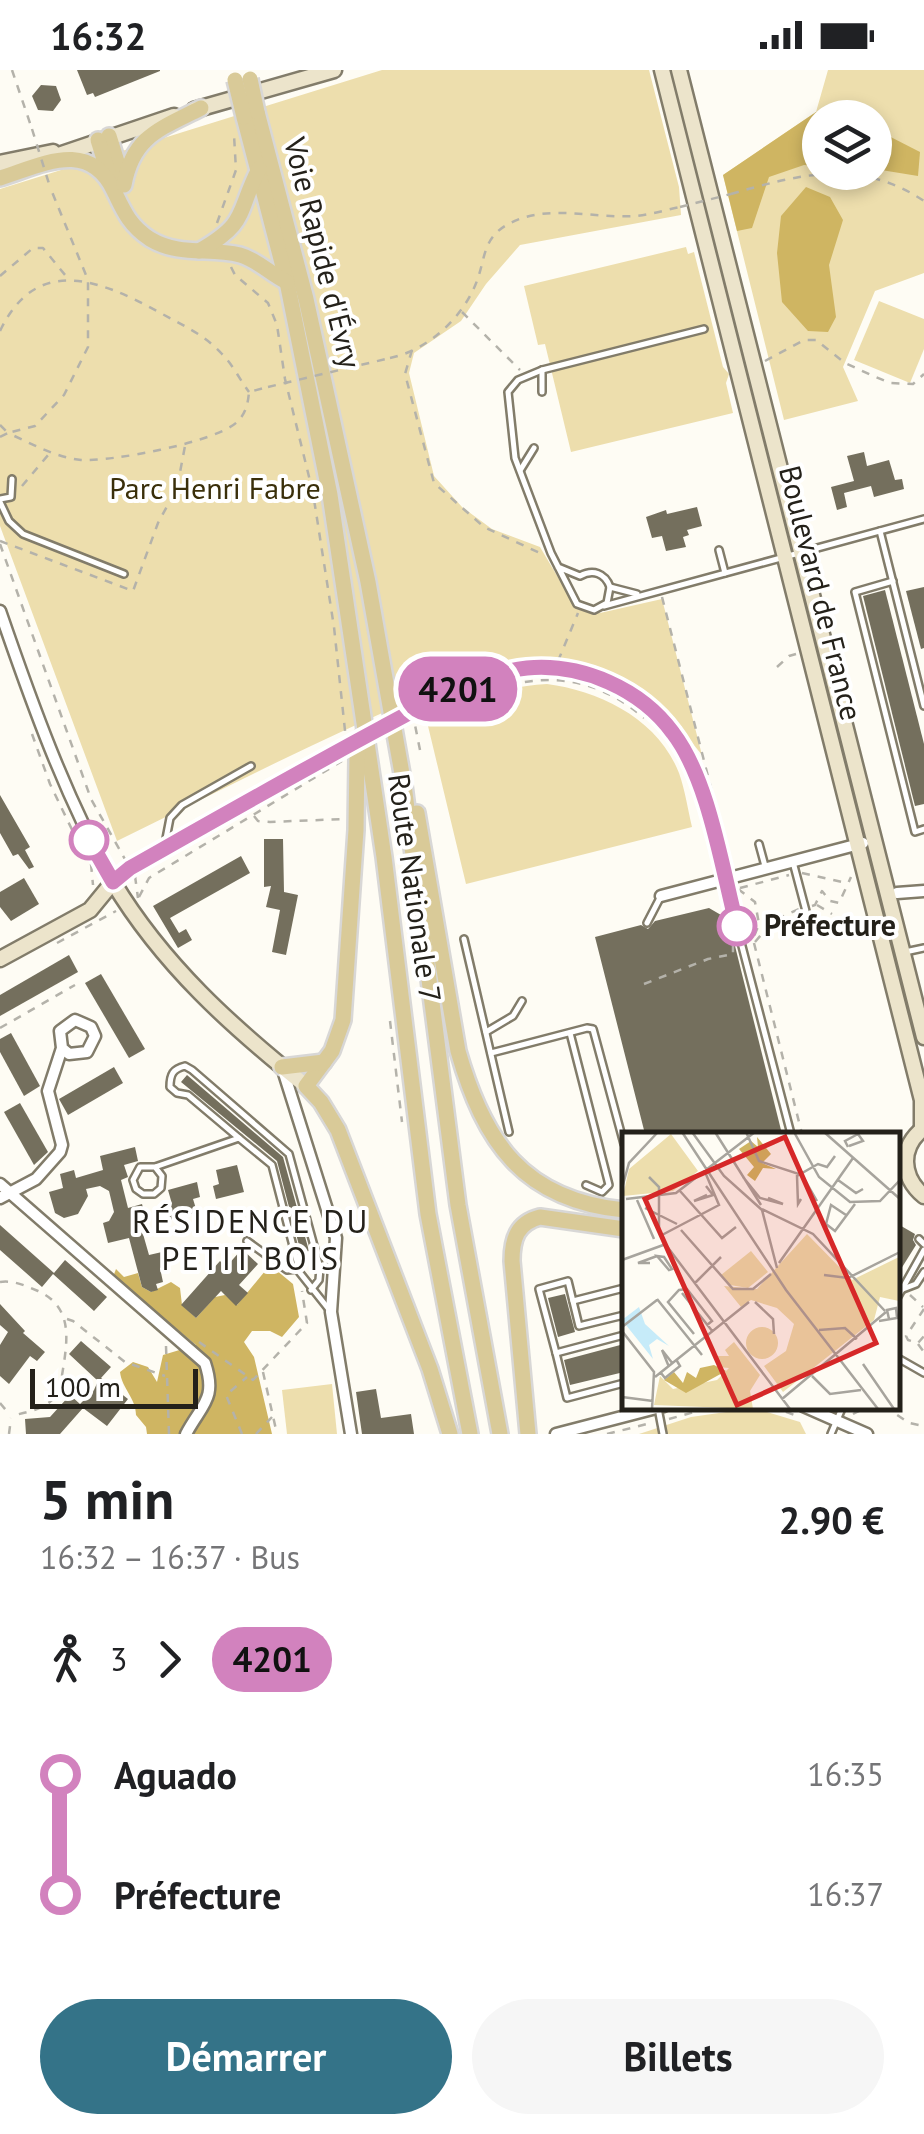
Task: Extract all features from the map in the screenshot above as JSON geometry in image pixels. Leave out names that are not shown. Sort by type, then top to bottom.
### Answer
[{"type":"main road","points":[[0,164],[78,146],[334,70]]},
{"type":"main road","name":"Boulevard de France","points":[[662,70],[922,1100],[923,1129]]},
{"type":"main road","name":"Boulevard de France","points":[[679,70],[924,1037]]},
{"type":"main road","name":"Voie Rapide d'Évry","points":[[241,75],[251,115],[284,205],[342,450]]},
{"type":"main road","points":[[118,186],[143,140],[201,108]]},
{"type":"main road","name":"Route Nationale 7","points":[[251,115],[259,169],[330,495],[428,1214],[470,1434]]},
{"type":"main road","points":[[104,138],[126,218],[145,235],[172,249],[247,257],[286,282]]},
{"type":"main road","points":[[0,178],[78,146]]},
{"type":"main road","points":[[0,178],[64,159],[77,159],[96,166],[118,186]]},
{"type":"main road","points":[[196,253],[219,240],[238,221],[259,169]]},
{"type":"main road","name":"Route Nationale 7","points":[[342,450],[404,786],[458,1205],[500,1434]]},
{"type":"main road","points":[[306,1086],[332,1051],[343,1020],[356,830],[356,757],[364,727]]},
{"type":"main road","points":[[404,786],[415,804],[458,1051],[468,1090],[485,1128],[508,1158],[543,1184],[579,1202],[622,1210]]},
{"type":"main road","points":[[0,959],[93,916],[113,882],[132,902],[136,921],[200,995],[306,1086],[338,1130],[430,1368],[450,1434]]},
{"type":"main road","points":[[282,1067],[324,1062]]},
{"type":"main road","points":[[922,1195],[908,1177],[901,1158],[923,1129]]},
{"type":"main road","points":[[528,1434],[512,1261],[516,1233],[529,1220],[540,1217],[622,1229]]},
{"type":"street","points":[[0,611],[81,825],[113,882]]},
{"type":"street","points":[[661,896],[873,840]]},
{"type":"street","points":[[897,893],[924,891]]},
{"type":"street","points":[[5,1196],[36,1180],[60,1152],[62,1145],[48,1091],[62,1048]]},
{"type":"street","points":[[282,1067],[336,1238],[331,1312],[350,1434]]},
{"type":"street","points":[[296,1106],[306,1086]]},
{"type":"street","points":[[0,1184],[5,1196],[204,1363],[211,1382],[209,1399],[186,1434]]},
{"type":"street","points":[[556,1434],[652,1409]]},
{"type":"street","points":[[810,1409],[867,1434]]},
{"type":"lane","points":[[704,329],[542,370],[518,380],[508,392],[515,458],[526,492],[556,564],[581,606],[594,610],[924,520]]},
{"type":"lane","points":[[542,370],[542,392]]},
{"type":"lane","points":[[513,444],[519,450],[532,450],[521,469]]},
{"type":"lane","points":[[12,479],[11,497],[0,500],[9,521],[23,534],[124,574]]},
{"type":"lane","points":[[880,531],[924,706]]},
{"type":"lane","points":[[719,550],[725,573]]},
{"type":"lane","points":[[556,564],[580,576],[597,573],[606,579],[609,599],[603,606]]},
{"type":"lane","points":[[573,592],[580,576]]},
{"type":"lane","points":[[893,581],[855,592],[915,832],[924,829]]},
{"type":"lane","points":[[610,587],[640,595]]},
{"type":"lane","points":[[413,712],[480,679],[526,668],[556,668],[600,678],[662,719],[675,735],[701,788],[729,878],[728,891],[789,1132]]},
{"type":"lane","points":[[113,882],[164,848],[342,749]]},
{"type":"lane","points":[[164,848],[170,818],[182,805],[251,766]]},
{"type":"lane","points":[[759,844],[766,869]]},
{"type":"lane","points":[[794,862],[812,930]]},
{"type":"lane","points":[[646,923],[661,896]]},
{"type":"lane","points":[[464,939],[509,1132]]},
{"type":"lane","points":[[902,953],[924,948]]},
{"type":"lane","points":[[486,1032],[513,1016],[522,1001]]},
{"type":"lane","points":[[491,1053],[549,1041],[587,1028],[596,1034],[622,1136]]},
{"type":"lane","points":[[570,1032],[609,1185],[602,1192],[586,1185]]},
{"type":"lane","points":[[311,1290],[319,1280],[320,1268],[289,1154],[192,1070],[185,1066],[176,1068],[170,1076],[170,1087],[188,1095],[272,1165],[299,1271],[311,1290],[331,1312]]},
{"type":"lane","points":[[155,1167],[162,1176],[162,1185],[154,1194],[142,1194],[134,1186],[134,1174],[143,1166],[155,1167],[240,1138]]},
{"type":"lane","points":[[246,1240],[288,1270],[299,1271]]},
{"type":"lane","points":[[900,1286],[922,1244]]},
{"type":"lane","points":[[900,1286],[916,1284],[924,1272]]},
{"type":"lane","points":[[622,1316],[580,1326],[568,1281],[539,1288],[567,1398],[622,1384]]},
{"type":"lane","points":[[573,1302],[622,1289]]},
{"type":"lane","points":[[556,1353],[622,1336]]},
{"type":"lane","points":[[899,1359],[924,1374]]},
{"type":"lane","points":[[656,1409],[663,1434]]},
{"type":"lane","points":[[831,1434],[842,1409]]},
{"type":"path","points":[[0,437],[35,426],[64,395],[88,347],[88,280],[50,187],[12,70]]},
{"type":"path","points":[[248,392],[412,350],[455,319],[470,296],[485,246],[494,233],[520,218],[547,213],[632,216],[798,175],[842,174],[883,179],[924,201]]},
{"type":"path","points":[[0,276],[33,248],[43,248],[70,281]]},
{"type":"path","points":[[0,329],[12,304],[48,283],[88,280],[124,293],[190,327],[223,354],[248,392],[248,404],[238,422],[218,434],[185,444],[83,460],[50,453],[8,433],[0,425]]},
{"type":"path","points":[[461,311],[526,376]]},
{"type":"path","points":[[754,364],[804,340],[816,340],[845,362],[890,383],[913,384],[924,374]]},
{"type":"path","points":[[412,350],[406,374],[434,484],[484,527],[556,564]]},
{"type":"path","points":[[158,523],[177,488],[185,444]]},
{"type":"path","points":[[11,497],[50,453]]},
{"type":"path","points":[[0,544],[92,798],[137,879],[132,902]]},
{"type":"path","points":[[660,590],[729,878]]},
{"type":"path","points":[[556,668],[581,606]]},
{"type":"path","points":[[777,667],[796,654]]},
{"type":"path","points":[[420,750],[415,725],[490,688],[538,680],[592,689],[647,720]]},
{"type":"path","points":[[46,948],[93,916],[132,902],[149,878],[344,760]]},
{"type":"path","points":[[252,814],[258,821],[270,822],[350,820]]},
{"type":"path","points":[[93,916],[84,902],[93,884],[89,865],[119,850]]},
{"type":"path","points":[[728,891],[740,888],[742,894],[755,902],[759,924],[753,939],[801,1132]]},
{"type":"path","points":[[828,909],[832,902]]},
{"type":"path","points":[[815,905],[832,914]]},
{"type":"path","points":[[644,984],[708,958],[734,954],[732,946]]},
{"type":"path","points":[[0,1028],[75,985]]},
{"type":"path","points":[[183,1346],[202,1341],[252,1380],[306,1324],[299,1271]]},
{"type":"path","points":[[0,1282],[19,1283],[51,1297],[65,1319],[60,1390],[46,1406],[12,1416]]},
{"type":"path","points":[[900,1286],[924,1308],[906,1331],[902,1349]]},
{"type":"path","points":[[65,1319],[73,1321],[125,1362],[164,1376]]},
{"type":"path","points":[[168,1334],[164,1376],[169,1434]]},
{"type":"path","points":[[899,1336],[918,1343]]},
{"type":"path","points":[[924,1336],[918,1343],[924,1352]]},
{"type":"path","points":[[262,1369],[276,1434]]},
{"type":"path","points":[[242,1434],[226,1396],[248,1376]]},
{"type":"path","points":[[0,1403],[12,1416]]},
{"type":"path","points":[[888,1409],[909,1424],[924,1426]]},
{"type":"path","points":[[256,1434],[273,1415]]},
{"type":"path","points":[[9,1434],[12,1416]]},
{"type":"green space","name":"Parc Henri Fabre","points":[[382,70],[649,70],[679,187],[681,215],[520,245],[461,321],[414,353],[409,373],[434,476],[462,507],[492,529],[540,547],[572,601],[586,611],[600,613],[662,599],[702,755],[656,704],[620,678],[579,662],[555,658],[518,660],[468,675],[381,714],[117,841],[0,526],[0,189]]},
{"type":"green space","points":[[828,70],[924,70],[924,273],[875,291],[843,367],[858,401],[784,420],[723,175],[802,121],[802,190],[892,190],[892,100],[819,100]]},
{"type":"green space","points":[[686,247],[688,254],[694,252],[723,367],[729,374],[726,383],[733,413],[571,452],[545,344],[538,345],[524,286]]},
{"type":"green space","points":[[879,301],[924,319],[924,349],[910,383],[854,360]]},
{"type":"green space","points":[[547,684],[607,701],[657,737],[679,773],[692,827],[466,884],[428,726],[484,697]]},
{"type":"green space","points":[[332,1384],[337,1434],[287,1434],[282,1390]]},
{"type":"green space","points":[[757,1409],[800,1422],[806,1434],[639,1434],[691,1417]]},
{"type":"shaded area","points":[[802,121],[802,166],[769,177],[752,228],[737,231],[723,175]]},
{"type":"shaded area","points":[[892,138],[920,152],[918,176],[892,172]]},
{"type":"shaded area","points":[[803,190],[813,190],[830,197],[843,220],[829,265],[836,317],[828,332],[808,331],[782,302],[777,253],[781,216]]},
{"type":"shaded area","points":[[270,1265],[293,1284],[299,1317],[282,1337],[270,1331],[252,1331],[244,1342],[254,1357],[272,1434],[147,1434],[120,1372],[133,1362],[148,1367],[157,1382],[163,1355],[196,1345],[161,1316],[154,1319],[110,1285],[116,1269],[124,1277],[138,1273],[142,1287],[151,1292],[171,1282],[180,1288],[182,1305],[196,1318],[215,1297],[225,1295],[237,1305]]},
{"type":"building","points":[[77,70],[160,71],[95,97],[93,93],[87,95]]},
{"type":"building","points":[[41,85],[56,86],[61,100],[53,111],[38,110],[32,96]]},
{"type":"building","points":[[864,452],[867,466],[889,460],[895,480],[902,479],[904,489],[874,497],[871,486],[844,493],[847,507],[837,510],[831,487],[854,481],[847,456]]},
{"type":"building","points":[[697,507],[702,526],[687,530],[689,535],[683,537],[686,547],[666,551],[662,536],[652,538],[646,517],[666,510],[667,514]]},
{"type":"building","points":[[924,587],[924,648],[921,649],[906,591]]},
{"type":"building","points":[[885,590],[924,744],[924,804],[915,806],[863,596]]},
{"type":"building","points":[[0,795],[30,847],[25,850],[34,867],[29,869],[18,854],[13,856],[0,833]]},
{"type":"building","points":[[264,839],[283,839],[284,892],[298,895],[286,955],[272,952],[280,910],[266,907],[271,886],[264,887]]},
{"type":"building","points":[[241,856],[250,873],[170,918],[179,933],[186,929],[192,940],[178,948],[153,906]]},
{"type":"building","points":[[24,878],[39,904],[11,921],[0,907],[0,892]]},
{"type":"building","points":[[709,908],[721,915],[724,927],[730,926],[782,1132],[644,1132],[595,937],[641,925],[648,929],[655,921]]},
{"type":"building","points":[[69,955],[78,972],[0,1016],[0,995]]},
{"type":"building","points":[[101,974],[145,1049],[129,1058],[85,983]]},
{"type":"building","points":[[11,1033],[40,1086],[24,1096],[0,1052],[0,1039]]},
{"type":"building","points":[[114,1067],[123,1083],[68,1115],[59,1099]]},
{"type":"building","points":[[187,1075],[283,1157],[309,1251],[301,1253],[277,1161],[181,1082]]},
{"type":"building","points":[[20,1103],[48,1152],[34,1165],[4,1112]]},
{"type":"building","points":[[135,1147],[138,1161],[124,1165],[128,1177],[121,1180],[128,1208],[142,1204],[150,1233],[143,1234],[149,1255],[162,1252],[166,1266],[160,1268],[163,1282],[151,1292],[142,1287],[129,1238],[108,1243],[103,1223],[114,1212],[109,1191],[100,1186],[86,1189],[88,1196],[78,1214],[64,1218],[55,1213],[49,1192],[63,1188],[60,1174],[74,1170],[76,1178],[103,1170],[100,1156]]},
{"type":"building","points":[[237,1165],[244,1192],[216,1199],[216,1170]]},
{"type":"building","points":[[197,1182],[200,1197],[193,1199],[197,1212],[169,1220],[165,1206],[172,1204],[168,1190]]},
{"type":"building","points":[[0,1225],[54,1273],[65,1260],[107,1297],[94,1311],[53,1274],[42,1287],[0,1250]]},
{"type":"building","points":[[899,1225],[915,1234],[916,1245],[899,1272]]},
{"type":"building","points":[[242,1249],[258,1264],[239,1285],[248,1293],[236,1306],[221,1291],[196,1318],[181,1305],[220,1261],[226,1267]]},
{"type":"building","points":[[565,1294],[575,1332],[558,1337],[548,1298]]},
{"type":"building","points":[[0,1304],[23,1333],[45,1352],[37,1361],[30,1356],[9,1384],[0,1376],[0,1345],[8,1332],[0,1325]]},
{"type":"building","points":[[81,1341],[111,1367],[101,1378],[128,1399],[107,1426],[83,1408],[60,1434],[26,1434],[25,1419],[50,1417],[70,1395],[80,1404],[94,1390],[98,1381],[69,1354]]},
{"type":"building","points":[[622,1345],[622,1372],[570,1385],[564,1360]]},
{"type":"building","points":[[376,1389],[381,1418],[411,1414],[414,1434],[362,1434],[356,1392]]},
{"type":"bus line","name":"4201","points":[[89,840],[113,882],[130,868],[342,749],[480,679],[526,668],[575,670],[625,691],[662,719],[675,735],[701,788],[737,926]]},
{"type":"place","name":"Préfecture","points":[[737,926]]},
{"type":"district","name":"RÉSIDENCE DU PETIT BOIS","points":[[251,1240]]}]
